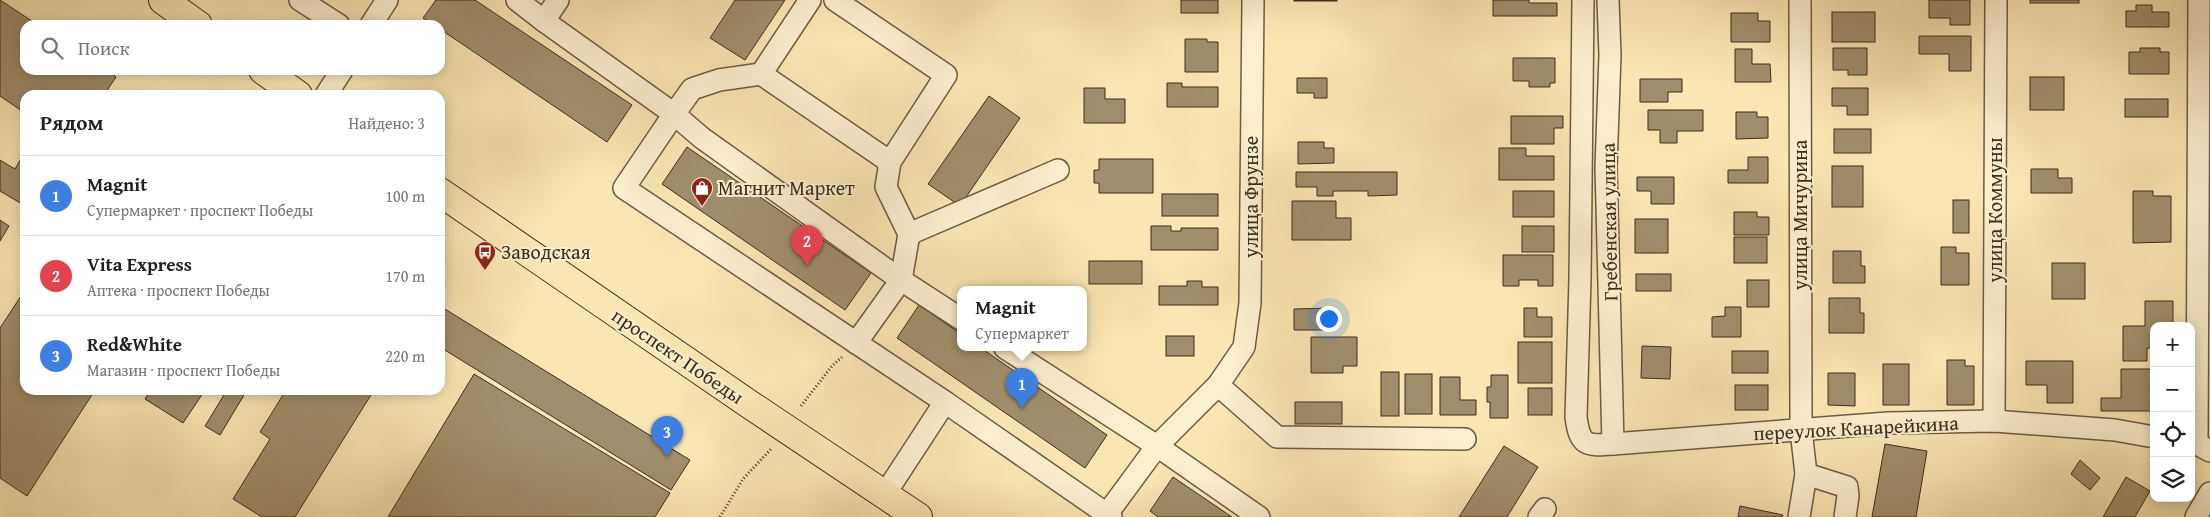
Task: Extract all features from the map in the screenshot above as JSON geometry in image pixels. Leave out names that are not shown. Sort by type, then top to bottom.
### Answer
[{"type":"main road","points":[[163,0],[191,20]]},
{"type":"main road","points":[[270,75],[291,90]]},
{"type":"main road","name":"проспект Победы","points":[[445,195],[749,404],[918,517]]},
{"type":"street","points":[[300,0],[331,20]]},
{"type":"street","points":[[374,20],[387,0]]},
{"type":"street","points":[[517,0],[674,114],[702,138],[901,280],[957,316]]},
{"type":"street","points":[[544,21],[558,0]]},
{"type":"street","points":[[761,74],[810,0]]},
{"type":"street","points":[[835,0],[946,75],[890,162],[886,187],[909,234],[901,280],[856,343]]},
{"type":"street","name":"улица Фрунзе","points":[[1109,515],[1157,446],[1218,385],[1244,347],[1250,303],[1253,0]]},
{"type":"street","name":"Гребенская улица","points":[[1576,417],[1580,279],[1583,0]]},
{"type":"street","name":"Гребенская улица","points":[[1608,0],[1610,55],[1606,167],[1613,444]]},
{"type":"street","name":"улица Мичурина","points":[[1799,517],[1806,474],[1801,430],[1800,0]]},
{"type":"street","name":"улица Коммуны","points":[[1994,421],[1996,0]]},
{"type":"street","points":[[2199,0],[2199,446]]},
{"type":"street","points":[[890,162],[761,74],[719,80],[692,89],[624,188],[1109,515]]},
{"type":"street","points":[[329,90],[339,75]]},
{"type":"street","points":[[909,234],[1058,170]]},
{"type":"street","points":[[1011,351],[1157,446],[1259,517]]},
{"type":"street","points":[[1218,385],[1277,437],[1465,439]]},
{"type":"street","points":[[885,494],[944,402]]},
{"type":"street","name":"переулок Канарейкина","points":[[1576,417],[1578,435],[1585,442],[1596,445],[1888,423],[1994,421],[2115,430],[2150,436]]},
{"type":"street","points":[[1806,474],[1847,487],[1848,496],[1845,517]]},
{"type":"street","points":[[2196,517],[2210,493]]},
{"type":"path","points":[[801,406],[832,366],[856,343]]},
{"type":"path","points":[[720,517],[743,478],[771,449]]},
{"type":"building","points":[[0,0],[30,20],[20,20],[20,75],[113,75],[116,77],[107,90],[20,90],[20,110],[0,96]]},
{"type":"building","points":[[436,0],[475,0],[632,105],[607,142],[445,32],[445,20],[426,20],[423,18]]},
{"type":"building","points":[[735,0],[785,0],[745,60],[710,38]]},
{"type":"building","points":[[1181,0],[1218,0],[1218,13],[1181,13]]},
{"type":"building","points":[[1337,0],[1337,1],[1294,1]]},
{"type":"building","points":[[1493,0],[1529,0],[1529,3],[1557,3],[1557,16],[1493,16]]},
{"type":"building","points":[[1929,0],[1970,0],[1970,25],[1950,25],[1950,18],[1929,18]]},
{"type":"building","points":[[2030,0],[2079,0],[2079,3],[2030,3]]},
{"type":"building","points":[[2136,5],[2152,5],[2152,12],[2169,12],[2169,27],[2126,27],[2126,11],[2136,11]]},
{"type":"building","points":[[1832,12],[1875,12],[1875,42],[1832,42]]},
{"type":"building","points":[[1731,13],[1758,13],[1758,21],[1770,21],[1770,42],[1731,42]]},
{"type":"building","points":[[1919,36],[1971,36],[1971,71],[1949,71],[1949,54],[1919,54]]},
{"type":"building","points":[[1185,39],[1207,39],[1207,42],[1218,42],[1218,72],[1185,72]]},
{"type":"building","points":[[1833,48],[1867,48],[1867,75],[1848,75],[1848,70],[1833,70]]},
{"type":"building","points":[[2140,48],[2160,48],[2160,52],[2169,52],[2169,74],[2129,74],[2129,52],[2140,52]]},
{"type":"building","points":[[1735,49],[1752,49],[1752,64],[1770,64],[1771,82],[1735,82]]},
{"type":"building","points":[[1513,58],[1555,58],[1555,83],[1550,83],[1550,87],[1529,87],[1529,81],[1513,81]]},
{"type":"building","points":[[2030,77],[2064,77],[2064,110],[2030,110]]},
{"type":"building","points":[[1297,78],[1327,78],[1327,98],[1314,98],[1314,93],[1297,93]]},
{"type":"building","points":[[1640,79],[1682,79],[1682,92],[1668,92],[1668,102],[1640,102]]},
{"type":"building","points":[[1167,83],[1182,83],[1182,87],[1218,87],[1218,107],[1167,107]]},
{"type":"building","points":[[1084,88],[1105,88],[1105,99],[1125,99],[1125,123],[1084,123]]},
{"type":"building","points":[[1832,88],[1868,88],[1868,115],[1847,115],[1847,106],[1832,106]]},
{"type":"building","points":[[989,96],[1020,118],[960,206],[928,184]]},
{"type":"building","points":[[2125,99],[2168,99],[2168,117],[2125,117]]},
{"type":"building","points":[[1648,110],[1703,110],[1703,131],[1677,131],[1677,143],[1660,143],[1660,130],[1648,130]]},
{"type":"building","points":[[1736,112],[1757,112],[1757,117],[1768,117],[1768,138],[1736,139]]},
{"type":"building","points":[[1511,116],[1563,116],[1563,128],[1554,128],[1554,144],[1511,144]]},
{"type":"building","points":[[1834,129],[1871,129],[1871,153],[1834,153]]},
{"type":"building","points":[[1298,142],[1324,142],[1324,148],[1334,148],[1334,163],[1298,164]]},
{"type":"building","points":[[687,147],[871,273],[845,310],[662,184]]},
{"type":"building","points":[[1499,148],[1526,148],[1526,156],[1554,156],[1554,180],[1499,180]]},
{"type":"building","points":[[1748,157],[1768,157],[1768,183],[1728,183],[1728,170],[1748,170]]},
{"type":"building","points":[[1099,159],[1153,159],[1153,193],[1099,193],[1099,183],[1094,183],[1094,170],[1099,170]]},
{"type":"building","points":[[0,160],[15,169],[20,160],[20,203],[0,191]]},
{"type":"building","points":[[1832,166],[1863,166],[1863,207],[1832,207]]},
{"type":"building","points":[[2031,169],[2058,169],[2058,178],[2072,178],[2072,193],[2031,193]]},
{"type":"building","points":[[1296,172],[1397,172],[1397,195],[1368,196],[1368,191],[1333,191],[1333,196],[1317,196],[1317,187],[1296,187]]},
{"type":"building","points":[[1637,177],[1674,177],[1674,204],[1651,204],[1651,191],[1637,191]]},
{"type":"building","points":[[1513,191],[1554,191],[1554,217],[1513,217]]},
{"type":"building","points":[[2133,191],[2153,191],[2153,196],[2171,196],[2171,242],[2133,243]]},
{"type":"building","points":[[1162,194],[1218,194],[1218,216],[1162,216]]},
{"type":"building","points":[[1953,200],[1969,200],[1969,233],[1953,233]]},
{"type":"building","points":[[1292,201],[1336,201],[1336,218],[1351,218],[1351,240],[1292,240]]},
{"type":"building","points":[[1734,212],[1757,212],[1757,217],[1769,217],[1769,235],[1734,235]]},
{"type":"building","points":[[1635,219],[1668,219],[1668,253],[1635,253]]},
{"type":"building","points":[[0,220],[9,226],[0,241]]},
{"type":"building","points":[[1151,226],[1171,226],[1171,231],[1181,231],[1181,228],[1218,228],[1218,250],[1151,250]]},
{"type":"building","points":[[1522,226],[1554,226],[1554,252],[1522,252]]},
{"type":"building","points":[[1734,237],[1767,237],[1767,263],[1734,263]]},
{"type":"building","points":[[1941,247],[1956,247],[1956,253],[1969,253],[1969,285],[1941,285]]},
{"type":"building","points":[[1833,251],[1861,251],[1861,266],[1865,266],[1865,283],[1833,283]]},
{"type":"building","points":[[1503,255],[1553,255],[1553,286],[1538,286],[1538,280],[1519,280],[1519,286],[1503,286]]},
{"type":"building","points":[[1089,261],[1142,261],[1142,284],[1089,284]]},
{"type":"building","points":[[2052,263],[2085,263],[2085,299],[2052,299]]},
{"type":"building","points":[[1636,274],[1671,274],[1671,291],[1636,291]]},
{"type":"building","points":[[1747,280],[1769,280],[1769,307],[1747,307]]},
{"type":"building","points":[[1187,281],[1202,281],[1202,287],[1218,287],[1218,305],[1159,305],[1159,286],[1187,286]]},
{"type":"building","points":[[20,298],[20,395],[92,395],[27,496],[0,478],[0,328]]},
{"type":"building","points":[[1829,298],[1860,298],[1860,313],[1864,313],[1864,333],[1829,333]]},
{"type":"building","points":[[2145,301],[2173,301],[2173,322],[2150,322],[2150,348],[2147,348],[2147,361],[2123,361],[2123,326],[2145,326]]},
{"type":"building","points":[[919,305],[957,331],[957,351],[985,351],[1107,435],[1085,468],[897,338]]},
{"type":"building","points":[[1725,307],[1741,307],[1741,337],[1712,337],[1712,317],[1725,316]]},
{"type":"building","points":[[1333,308],[1333,330],[1294,330],[1294,309]]},
{"type":"building","points":[[1524,308],[1537,308],[1537,317],[1552,317],[1552,337],[1524,337]]},
{"type":"building","points":[[445,309],[690,460],[671,490],[445,350]]},
{"type":"building","points":[[1166,336],[1194,336],[1194,356],[1166,356]]},
{"type":"building","points":[[1311,337],[1357,337],[1357,366],[1343,366],[1343,373],[1311,373]]},
{"type":"building","points":[[1518,342],[1552,342],[1552,383],[1518,383]]},
{"type":"building","points":[[1642,346],[1671,347],[1670,379],[1641,378]]},
{"type":"building","points":[[1732,351],[1768,351],[1768,373],[1732,373]]},
{"type":"building","points":[[1947,360],[1965,360],[1965,366],[1974,366],[1974,405],[1947,405]]},
{"type":"building","points":[[2026,361],[2073,361],[2073,403],[2047,403],[2047,385],[2026,385]]},
{"type":"building","points":[[1883,364],[1909,364],[1909,405],[1883,405]]},
{"type":"building","points":[[2121,369],[2150,369],[2150,411],[2101,411],[2101,398],[2121,398]]},
{"type":"building","points":[[1381,372],[1399,372],[1399,416],[1381,416]]},
{"type":"building","points":[[1828,373],[1855,373],[1855,406],[1828,405]]},
{"type":"building","points":[[474,374],[670,493],[655,517],[388,517]]},
{"type":"building","points":[[1405,374],[1432,374],[1432,414],[1405,414]]},
{"type":"building","points":[[1491,375],[1508,375],[1508,418],[1490,418],[1490,402],[1487,402],[1487,387],[1491,387]]},
{"type":"building","points":[[1440,377],[1460,377],[1460,400],[1476,400],[1476,415],[1440,415]]},
{"type":"building","points":[[1735,385],[1768,385],[1768,410],[1735,410]]},
{"type":"building","points":[[1528,388],[1552,388],[1552,415],[1528,415]]},
{"type":"building","points":[[148,395],[202,395],[183,423],[145,399]]},
{"type":"building","points":[[224,395],[244,395],[220,435],[205,426]]},
{"type":"building","points":[[283,395],[371,395],[295,517],[262,517],[233,499],[270,439],[260,432]]},
{"type":"building","points":[[1295,402],[1342,402],[1342,424],[1295,424]]},
{"type":"building","points":[[1885,444],[1927,451],[1916,517],[1872,517]]},
{"type":"building","points":[[1504,446],[1538,467],[1507,517],[1459,517]]},
{"type":"building","points":[[2080,460],[2100,478],[2090,490],[2071,474]]},
{"type":"building","points":[[1173,477],[1232,517],[1158,517],[1150,511]]},
{"type":"building","points":[[2126,477],[2150,491],[2135,517],[2103,517]]},
{"type":"building","points":[[1740,506],[1783,515],[1782,517],[1738,517]]},
{"type":"place","name":"Магнит Маркет","points":[[702,207]]},
{"type":"place","name":"Vita Express","points":[[807,266]]},
{"type":"place","name":"Заводская","points":[[485,271]]},
{"type":"place","name":"Magnit","points":[[1022,409]]},
{"type":"place","name":"Red&White","points":[[667,457]]}]
